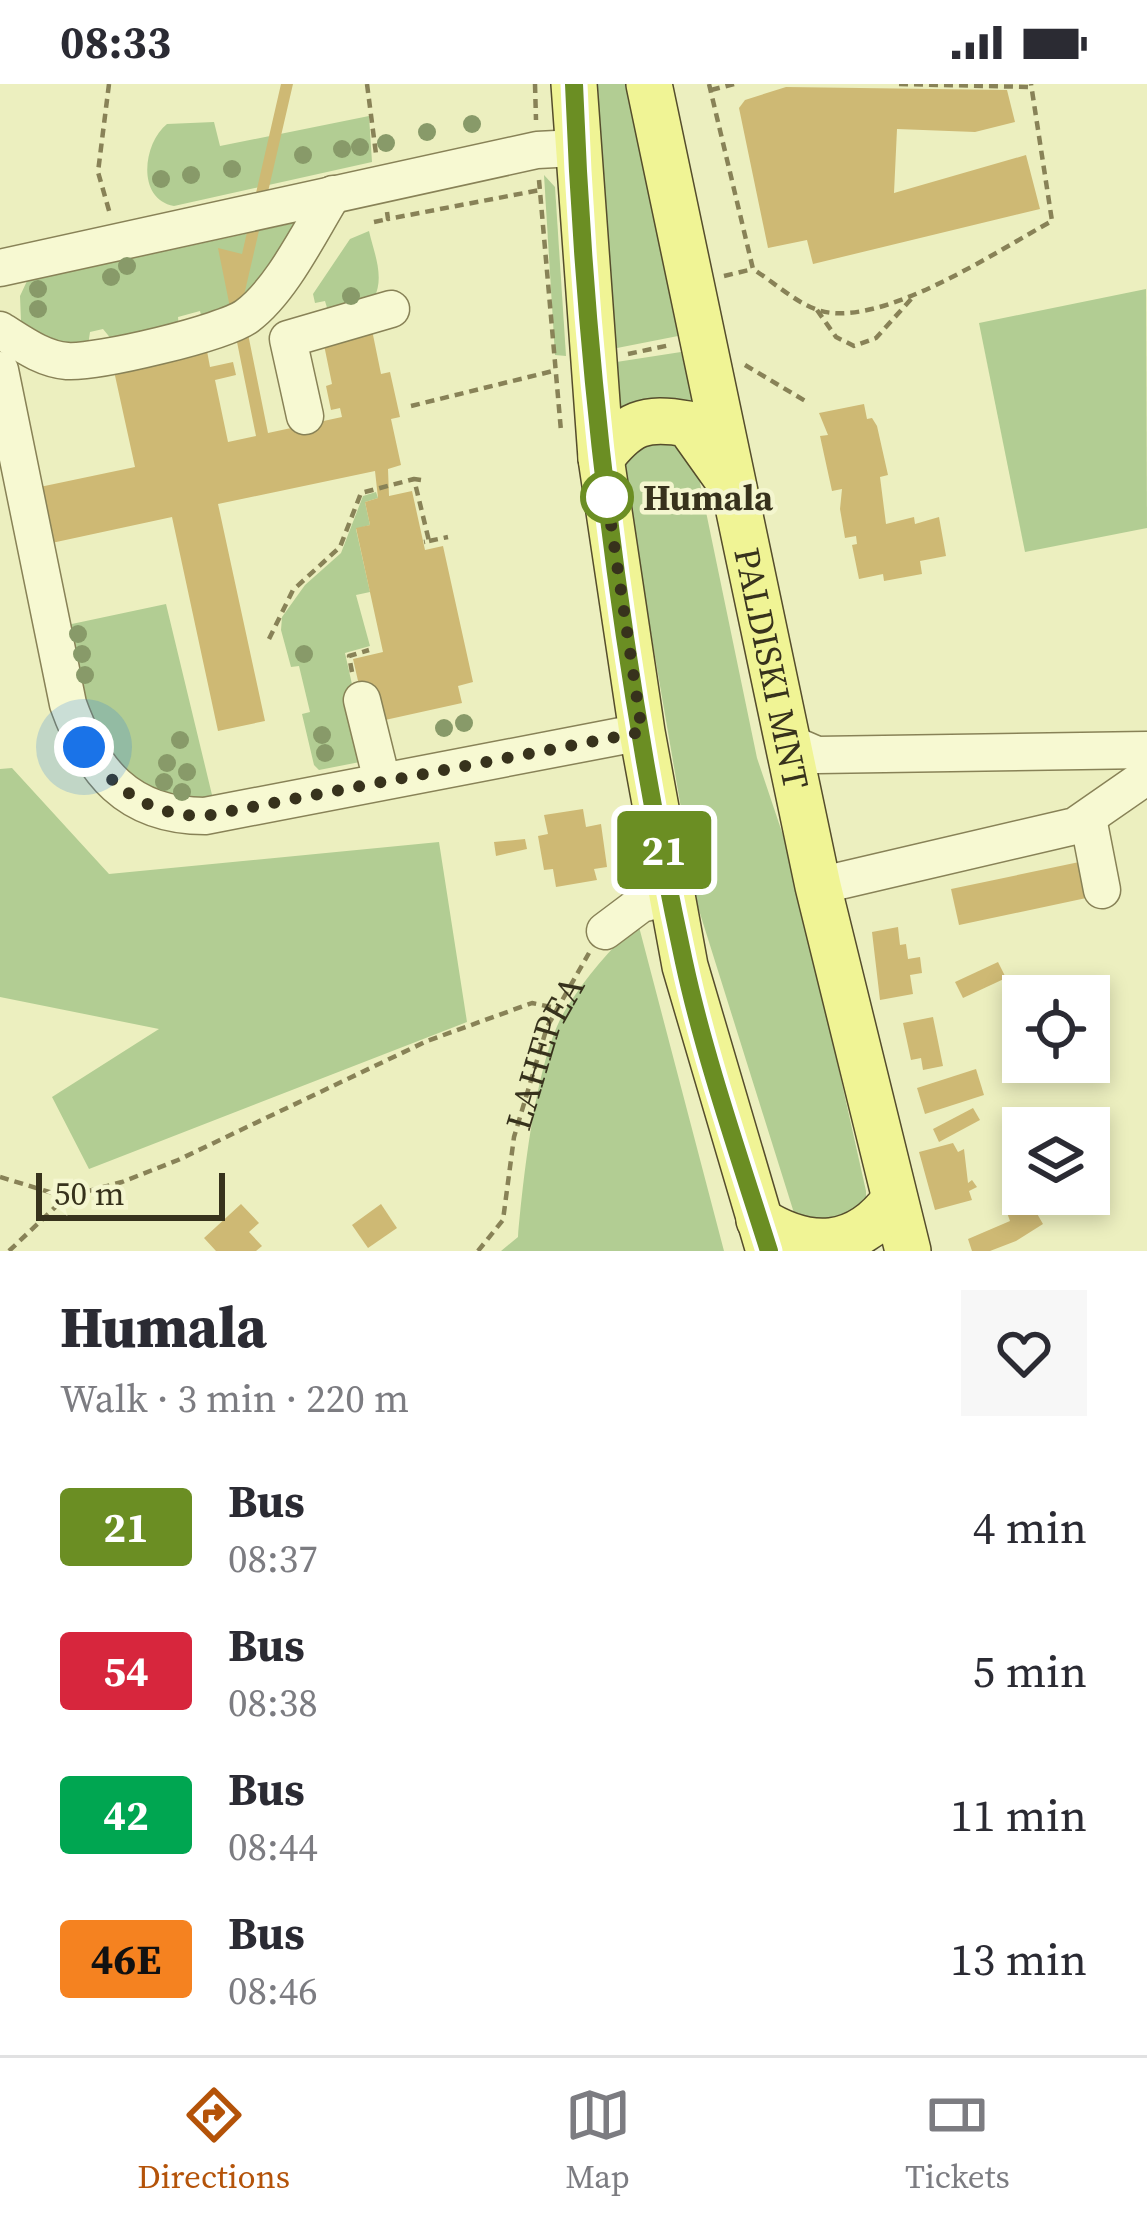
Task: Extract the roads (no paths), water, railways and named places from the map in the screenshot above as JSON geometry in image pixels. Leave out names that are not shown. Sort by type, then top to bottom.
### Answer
[{"type":"main road","points":[[574,84],[601,458],[642,732],[685,966],[764,1235],[834,1245],[859,1237],[894,1201]]},
{"type":"main road","name":"PALDISKI MNT","points":[[649,84],[818,886],[908,1251]]},
{"type":"main road","points":[[601,458],[624,429],[661,419],[688,424],[734,489]]},
{"type":"street","points":[[0,268],[537,150],[576,148]]},
{"type":"street","points":[[0,330],[46,357],[72,362],[224,330],[269,295],[333,194]]},
{"type":"street","points":[[305,416],[288,339],[391,309]]},
{"type":"street","points":[[0,370],[7,434],[68,704],[84,747],[107,779],[154,808],[205,816],[642,732]]},
{"type":"street","points":[[362,700],[382,781]]},
{"type":"street","points":[[787,742],[817,755],[1147,750]]},
{"type":"street","points":[[818,886],[1075,826],[1147,776]]},
{"type":"street","points":[[1088,818],[1102,890]]},
{"type":"street","name":"LAHEPEA","points":[[604,931],[641,904],[672,896]]},
{"type":"place","name":"Humala","points":[[607,497]]}]
